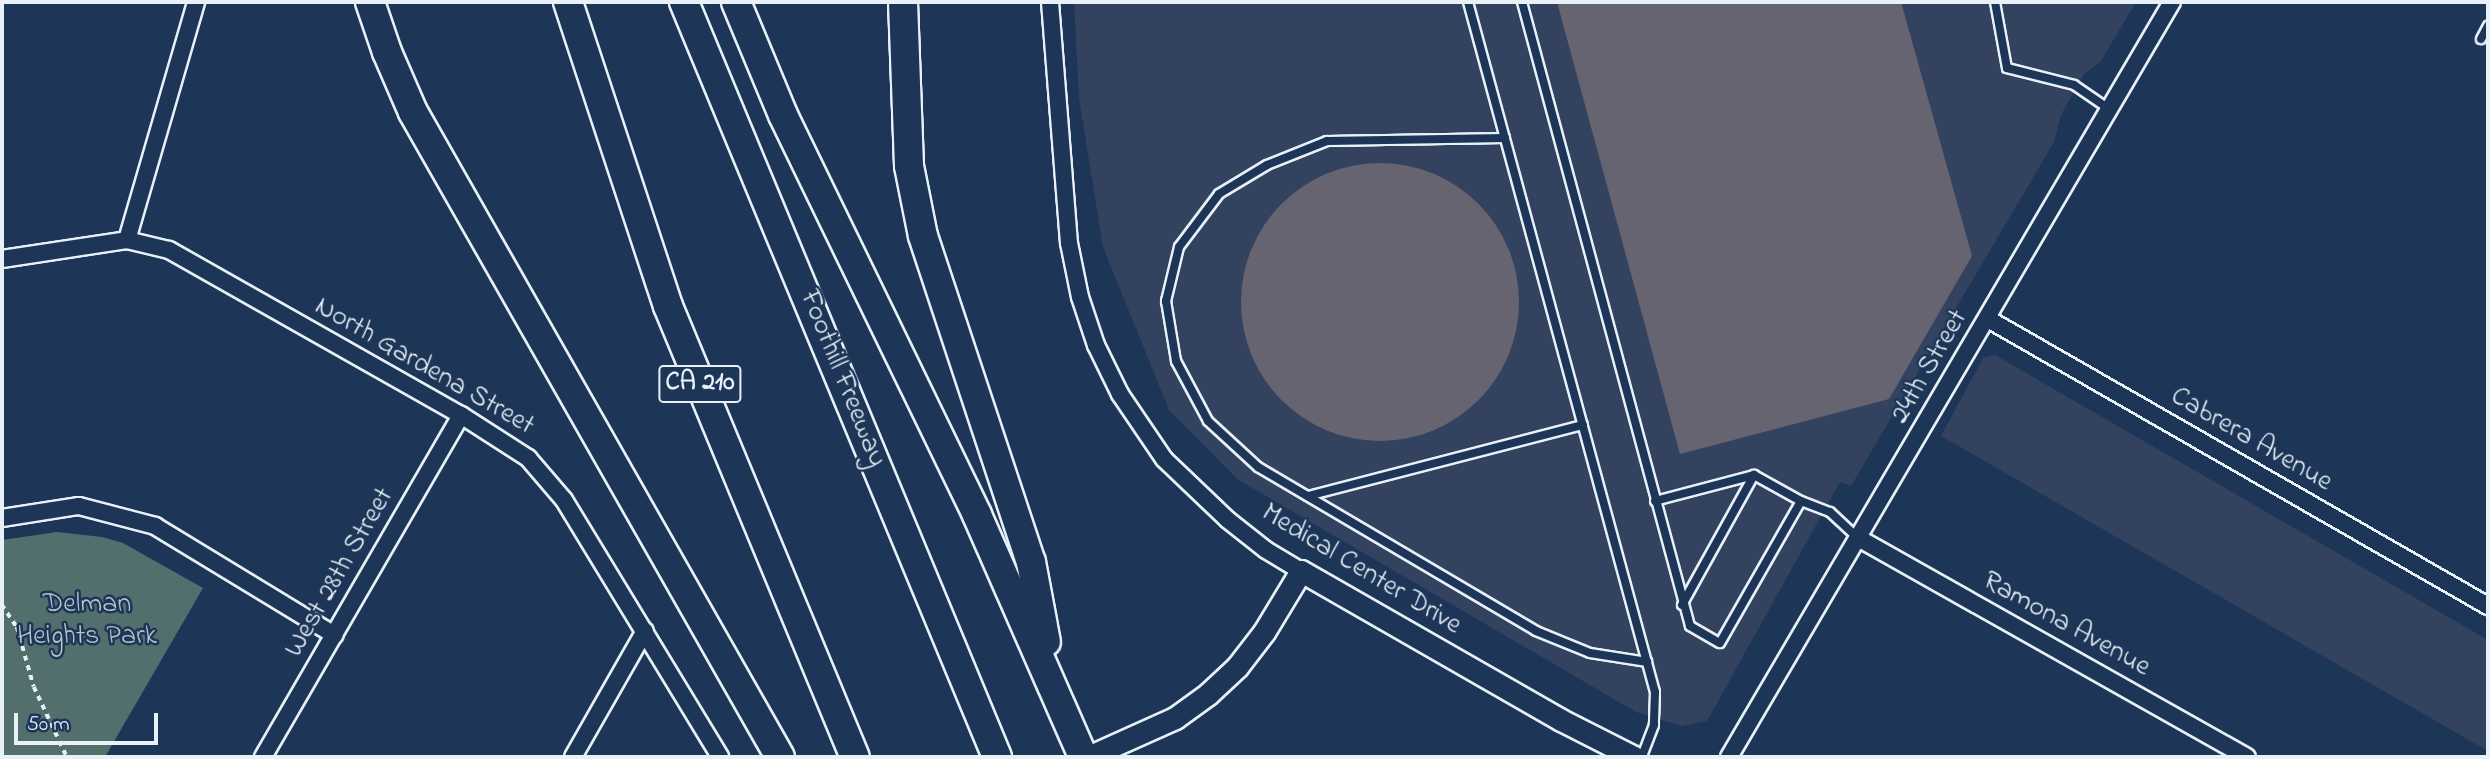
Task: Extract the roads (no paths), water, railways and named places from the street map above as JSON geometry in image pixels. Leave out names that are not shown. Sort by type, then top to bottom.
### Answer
[{"type":"highway","points":[[370,2],[387,52],[413,111],[780,757]]},
{"type":"highway","name":"CA 210","points":[[568,2],[668,306],[855,757]]},
{"type":"highway","name":"Foothill Freeway","points":[[684,2],[997,757]]},
{"type":"highway","points":[[736,2],[783,115],[977,515],[1086,757]]},
{"type":"highway","points":[[903,2],[909,166],[923,236],[1031,562],[1056,690]]},
{"type":"street","points":[[127,240],[196,2]]},
{"type":"street","name":"Medical Center Drive","points":[[1050,2],[1069,243],[1080,297],[1096,345],[1120,394],[1164,459],[1228,520],[1266,550],[1561,720],[1634,757]]},
{"type":"street","name":"24th Street","points":[[1729,757],[1860,539],[2172,2]]},
{"type":"street","name":"North Gardena Street","points":[[2,259],[127,240],[169,250],[461,415],[528,458],[564,500],[720,757]]},
{"type":"street","name":"Cabrera Avenue","points":[[1988,319],[2488,606]]},
{"type":"street","name":"West 28th Street","points":[[263,757],[461,415]]},
{"type":"street","points":[[2,518],[79,506],[155,526],[334,635]]},
{"type":"street","name":"Ramona Avenue","points":[[1860,539],[2247,757]]},
{"type":"street","points":[[1086,757],[1175,718],[1208,694],[1237,667],[1264,632],[1301,571]]},
{"type":"street","points":[[573,757],[645,631]]},
{"type":"lane","points":[[1468,2],[1655,692],[1654,714],[1642,757]]},
{"type":"lane","points":[[1522,2],[1690,626],[1720,643],[1801,501]]},
{"type":"lane","points":[[1994,2],[2007,68],[2074,85],[2110,109]]},
{"type":"lane","points":[[2481,39],[2488,26]]},
{"type":"lane","points":[[1505,138],[1327,141],[1268,165],[1219,194],[1179,247],[1166,301],[1176,361],[1208,421],[1258,467],[1536,631],[1590,653],[1647,662]]},
{"type":"lane","points":[[1308,496],[1583,425]]},
{"type":"lane","points":[[1655,501],[1754,475],[1801,501],[1830,512],[1860,539]]},
{"type":"lane","points":[[1682,604],[1754,475]]},
{"type":"park label","name":"Delman Heights Park","points":[[87,621]]}]
